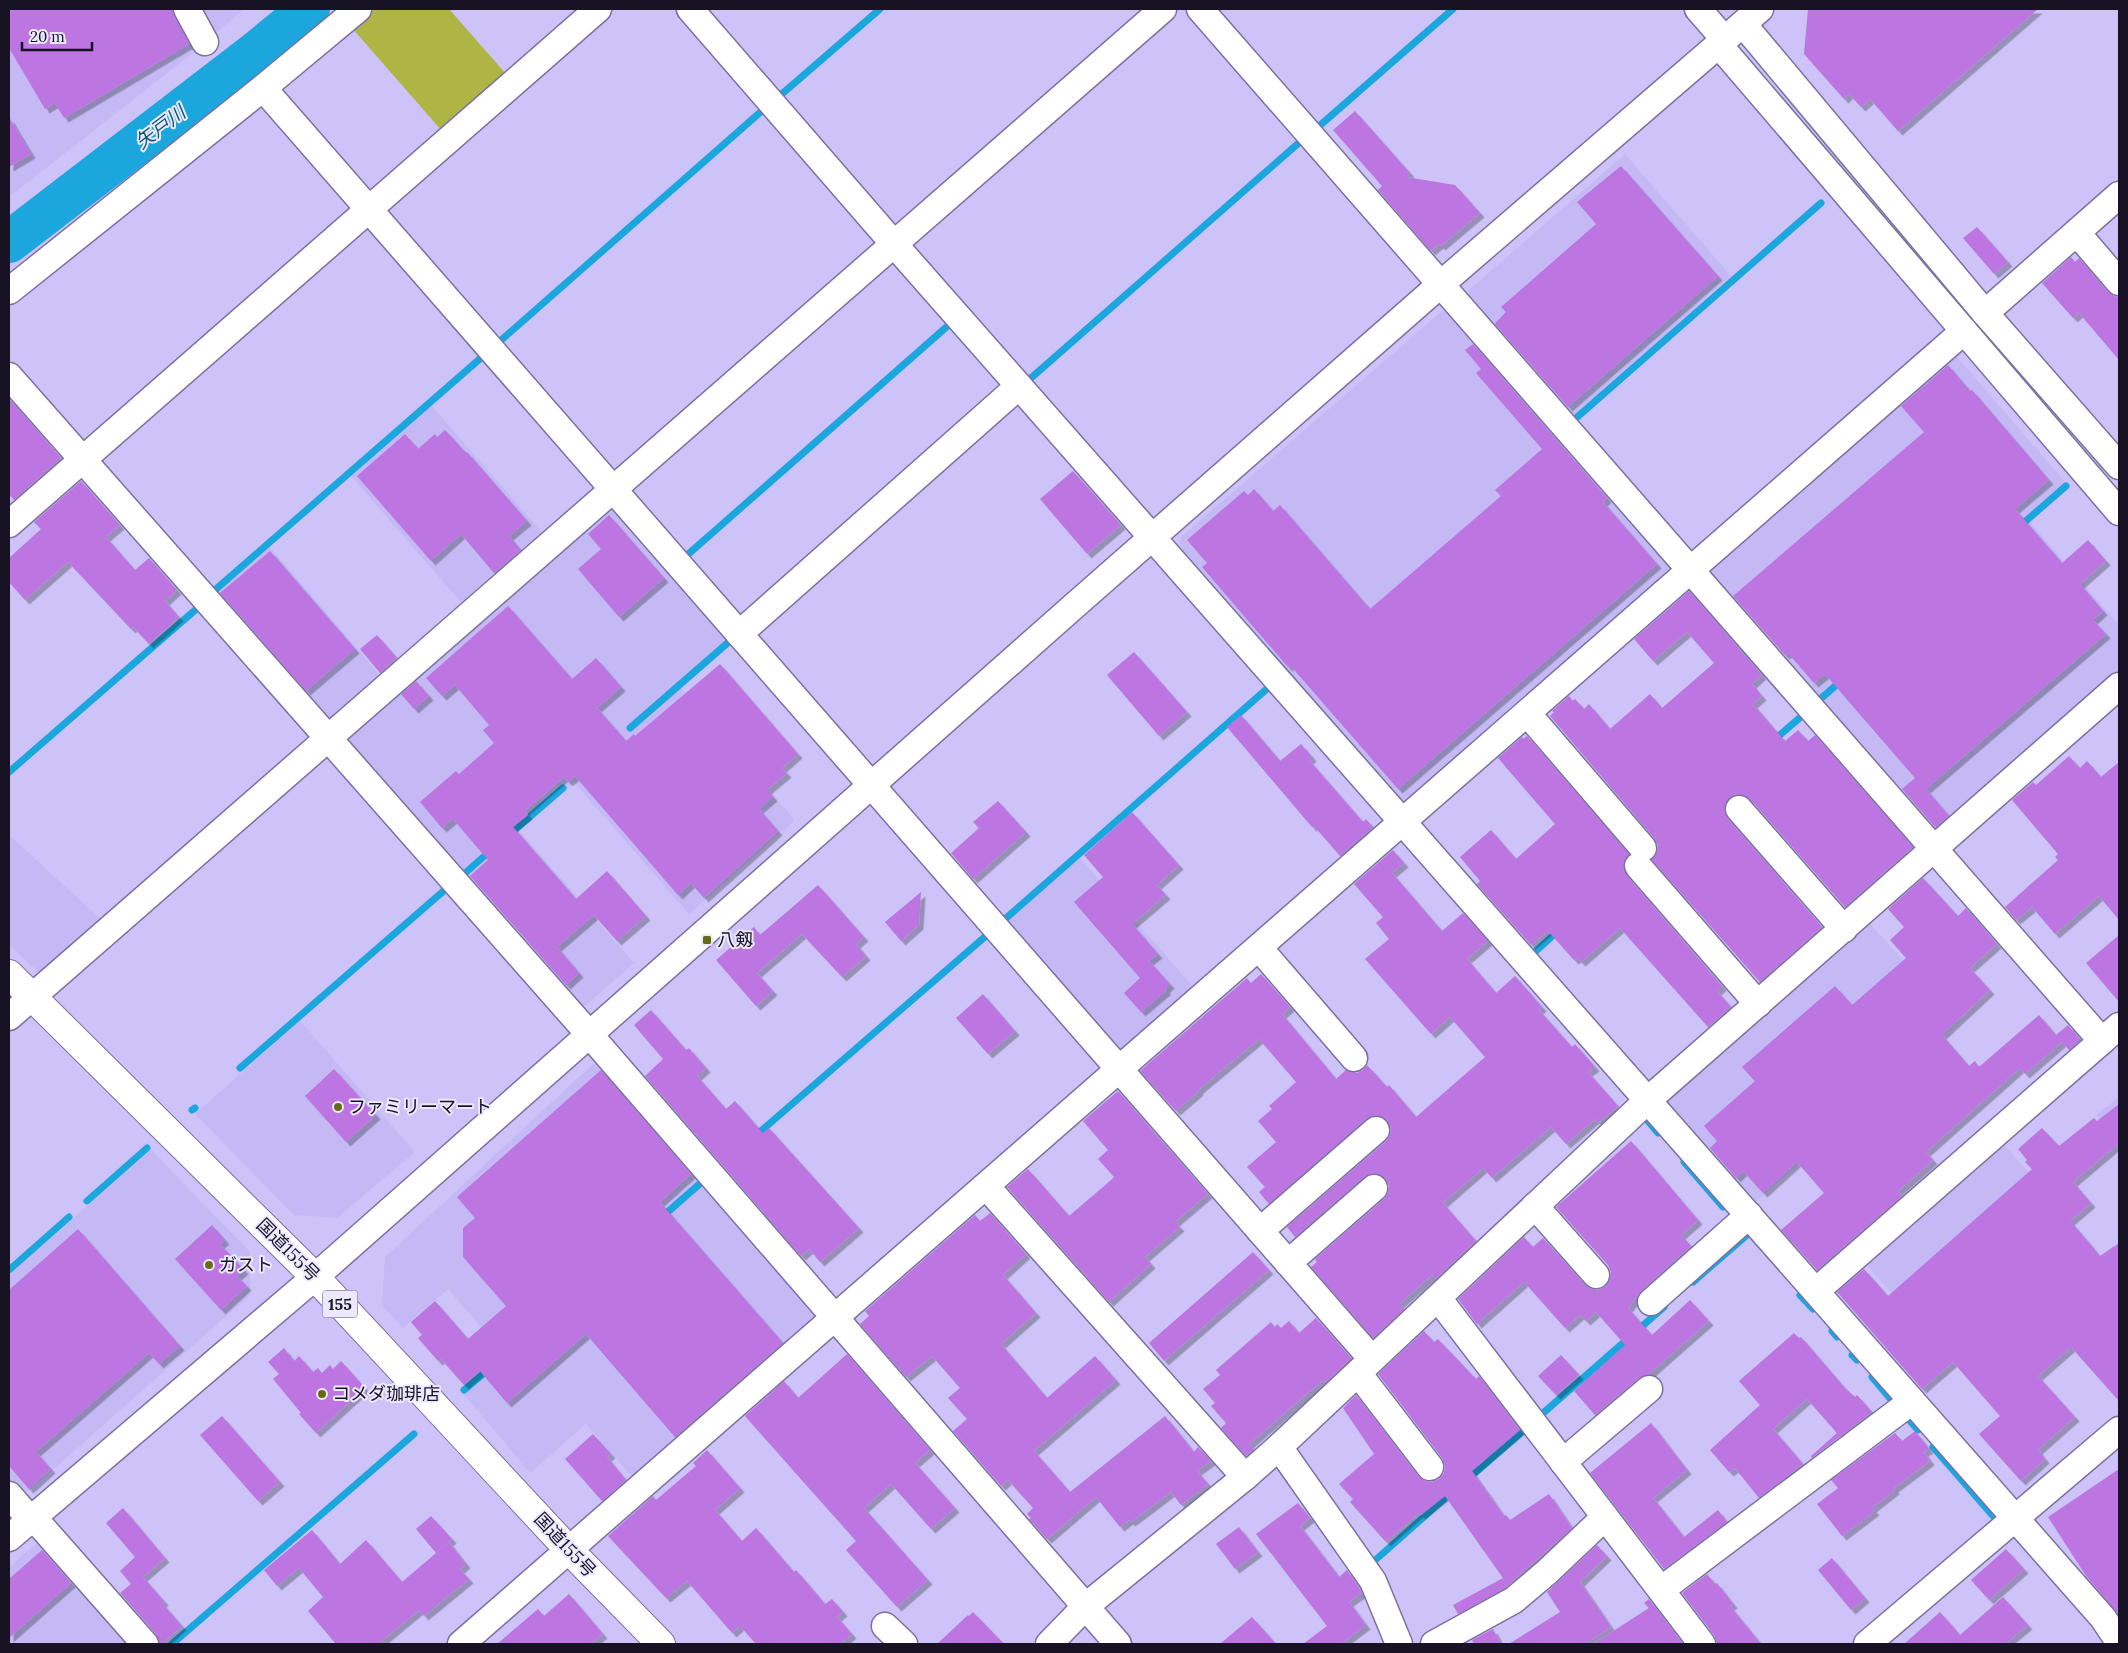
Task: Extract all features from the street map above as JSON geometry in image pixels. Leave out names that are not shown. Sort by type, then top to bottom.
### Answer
[{"type":"highway","name":"国道155号","points":[[9,974],[315,1277],[569,1550],[661,1644]]},
{"type":"street","points":[[187,9],[206,42]]},
{"type":"street","points":[[9,291],[263,88],[358,9]]},
{"type":"street","points":[[9,524],[598,9]]},
{"type":"street","points":[[690,9],[894,244],[2103,1618],[2119,1642]]},
{"type":"street","points":[[9,1017],[1163,9]]},
{"type":"street","points":[[1200,9],[1934,849],[2111,1033],[1816,1292]]},
{"type":"street","points":[[1698,9],[1737,30],[2119,466]]},
{"type":"street","points":[[9,1538],[315,1277],[1441,284],[1737,30]]},
{"type":"street","points":[[1737,30],[1964,331],[2119,512]]},
{"type":"street","points":[[263,88],[1288,1263],[1365,1366],[1430,1467]]},
{"type":"street","points":[[1986,313],[2119,195]]},
{"type":"street","points":[[2077,233],[2119,282]]},
{"type":"street","points":[[467,1642],[835,1317],[1964,331]]},
{"type":"street","points":[[9,376],[589,1034],[1118,1644]]},
{"type":"street","points":[[739,634],[1020,386]]},
{"type":"street","points":[[1049,1644],[1086,1606],[1245,1477],[1279,1447],[1648,1100],[2119,686]]},
{"type":"street","points":[[1527,713],[1758,1004]]},
{"type":"street","points":[[1739,809],[1844,929]]},
{"type":"street","points":[[1258,948],[1354,1058]]},
{"type":"street","points":[[1260,1230],[1376,1130]]},
{"type":"street","points":[[986,1186],[1245,1477]]},
{"type":"street","points":[[1288,1263],[1374,1188]]},
{"type":"street","points":[[1536,1206],[1596,1275]]},
{"type":"street","points":[[1651,1302],[1749,1215]]},
{"type":"street","points":[[1438,1298],[1702,1644]]},
{"type":"street","points":[[1563,1462],[1649,1389]]},
{"type":"street","points":[[1661,1590],[1912,1401]]},
{"type":"street","points":[[1867,1644],[2119,1430]]},
{"type":"street","points":[[1279,1447],[1373,1581],[1399,1644]]},
{"type":"street","points":[[9,1495],[145,1644]]},
{"type":"street","points":[[1434,1644],[1514,1600],[1547,1572],[1605,1517]]},
{"type":"street","points":[[885,1626],[904,1644]]},
{"type":"shaded area","points":[[9,9],[244,9],[194,52],[9,197]]},
{"type":"shaded area","points":[[1625,154],[1731,276],[1569,419],[1462,296]]},
{"type":"shaded area","points":[[1442,311],[1454,313],[1675,566],[1402,803],[1182,549],[1180,538]]},
{"type":"shaded area","points":[[1953,352],[2066,483],[1815,701],[1702,570]]},
{"type":"shaded area","points":[[431,405],[545,536],[465,607],[351,476]]},
{"type":"shaded area","points":[[608,503],[729,639],[677,684],[795,820],[689,914],[574,782],[519,830],[634,963],[585,1006],[574,1005],[347,744],[348,732]]},
{"type":"shaded area","points":[[2029,521],[2119,625],[2119,674],[1933,836],[1818,704]]},
{"type":"shaded area","points":[[269,546],[384,680],[330,727],[214,593]]},
{"type":"shaded area","points":[[9,835],[104,922],[43,976],[9,945]]},
{"type":"shaded area","points":[[1079,857],[1195,989],[1122,1053],[1002,924]]},
{"type":"shaded area","points":[[1867,920],[1958,1023],[1753,1204],[1662,1101]]},
{"type":"shaded area","points":[[300,1021],[415,1152],[337,1218],[294,1215],[195,1114]]},
{"type":"shaded area","points":[[593,1064],[603,1064],[701,1180],[503,1353],[448,1289],[403,1328],[382,1306],[385,1257]]},
{"type":"shaded area","points":[[2119,1097],[2119,1146],[2096,1115]]},
{"type":"shaded area","points":[[2000,1140],[2095,1248],[1959,1369],[1863,1261]]},
{"type":"shaded area","points":[[151,1150],[250,1252],[250,1295],[29,1491],[19,1490],[9,1479],[9,1275]]},
{"type":"shaded area","points":[[704,1184],[821,1318],[635,1480],[586,1424],[530,1473],[463,1393]]},
{"type":"shaded area","points":[[39,1541],[136,1644],[9,1644],[9,1567]]},
{"type":"green space","points":[[374,9],[449,9],[506,74],[442,131],[352,28]]},
{"type":"building","points":[[9,9],[172,9],[189,44],[64,118],[55,103],[45,109],[9,48]]},
{"type":"building","points":[[1808,9],[2038,9],[1898,131],[1870,99],[1861,107],[1849,94],[1844,99],[1804,54]]},
{"type":"building","points":[[1355,111],[1410,173],[1406,177],[1455,185],[1480,213],[1441,246],[1439,244],[1431,251],[1378,190],[1382,186],[1333,130]]},
{"type":"building","points":[[9,117],[31,154],[9,167]]},
{"type":"building","points":[[1621,166],[1718,276],[1568,407],[1495,324],[1506,312],[1501,307],[1596,224],[1577,202]]},
{"type":"building","points":[[1977,227],[2008,262],[1994,274],[1963,238]]},
{"type":"building","points":[[2071,257],[2075,262],[2079,258],[2108,292],[2119,297],[2119,360],[2079,313],[2073,318],[2042,283]]},
{"type":"building","points":[[1473,344],[1607,498],[1603,502],[1657,564],[1398,789],[1290,665],[1288,667],[1202,567],[1207,563],[1187,540],[1244,491],[1248,495],[1254,489],[1273,511],[1280,505],[1370,609],[1501,496],[1495,490],[1542,449],[1476,373],[1481,369],[1465,350]]},
{"type":"building","points":[[1948,365],[1970,391],[1972,390],[2049,480],[2015,509],[2062,563],[2088,540],[2106,561],[2080,584],[2103,611],[2093,620],[2106,634],[1926,789],[1949,816],[1935,827],[1902,789],[1915,778],[1825,674],[1814,683],[1788,653],[1785,655],[1733,596],[1924,432],[1901,406]]},
{"type":"building","points":[[9,398],[61,458],[14,500],[9,494]]},
{"type":"building","points":[[445,430],[467,452],[527,521],[509,536],[521,550],[494,573],[461,534],[431,561],[357,476],[405,434],[418,449],[435,434],[437,437]]},
{"type":"building","points":[[1073,471],[1121,525],[1087,554],[1040,499]]},
{"type":"building","points":[[81,481],[120,525],[106,537],[120,553],[135,570],[149,558],[177,590],[165,601],[179,617],[149,644],[133,627],[131,629],[68,562],[25,600],[9,582],[9,558],[41,529],[34,522]]},
{"type":"building","points":[[609,515],[664,578],[619,617],[578,569],[601,549],[588,534]]},
{"type":"building","points":[[270,551],[355,649],[306,691],[220,593]]},
{"type":"building","points":[[1689,591],[1762,675],[1752,684],[1762,696],[1753,704],[1785,741],[1798,730],[1808,741],[1815,735],[1913,847],[1845,907],[1750,799],[1736,794],[1730,797],[1725,805],[1724,812],[1728,819],[1822,927],[1760,982],[1652,860],[1657,852],[1658,845],[1654,838],[1550,716],[1554,712],[1552,711],[1569,696],[1573,701],[1575,699],[1584,709],[1589,704],[1610,729],[1650,694],[1662,708],[1714,663],[1687,632],[1653,661],[1634,639]]},
{"type":"building","points":[[508,606],[572,679],[596,658],[621,687],[597,708],[626,741],[634,734],[635,736],[720,664],[798,754],[782,768],[787,773],[767,790],[773,797],[759,809],[778,831],[704,898],[691,883],[678,895],[575,776],[568,782],[564,777],[525,811],[528,815],[513,827],[576,899],[607,871],[646,916],[617,941],[594,915],[557,947],[579,973],[566,985],[470,876],[488,860],[453,819],[442,828],[420,802],[456,771],[459,774],[494,743],[483,730],[489,725],[455,685],[442,696],[426,678]]},
{"type":"building","points":[[377,635],[397,658],[380,673],[360,649]]},
{"type":"building","points":[[1134,652],[1187,712],[1159,736],[1107,675]]},
{"type":"building","points":[[416,681],[429,696],[414,709],[401,694]]},
{"type":"building","points":[[1241,715],[1280,761],[1301,744],[1312,757],[1309,760],[1363,822],[1366,819],[1373,827],[1340,856],[1314,826],[1312,827],[1227,727]]},
{"type":"building","points":[[1527,736],[1629,854],[1624,862],[1623,869],[1627,876],[1722,986],[1717,991],[1731,1007],[1708,1027],[1620,928],[1581,962],[1577,958],[1574,960],[1548,931],[1531,945],[1477,884],[1480,881],[1460,857],[1491,830],[1516,859],[1555,824],[1498,758],[1522,737],[1523,739]]},
{"type":"building","points":[[2069,756],[2080,768],[2087,761],[2101,777],[2119,762],[2119,920],[2099,896],[2055,934],[2032,907],[2016,920],[2005,907],[2058,860],[2055,857],[2058,854],[2012,800],[2033,782],[2036,785]]},
{"type":"building","points":[[998,801],[1026,832],[973,879],[951,853],[979,828],[973,822]]},
{"type":"building","points":[[1132,812],[1179,865],[1157,885],[1166,895],[1132,924],[1158,954],[1149,961],[1170,984],[1165,989],[1167,990],[1141,1012],[1124,993],[1140,978],[1074,902],[1103,877],[1084,855]]},
{"type":"building","points":[[1393,850],[1404,863],[1392,873],[1442,931],[1463,913],[1488,941],[1467,959],[1496,993],[1515,976],[1542,1007],[1539,1010],[1572,1047],[1575,1044],[1595,1067],[1588,1072],[1618,1106],[1598,1123],[1595,1119],[1566,1144],[1551,1127],[1492,1178],[1483,1168],[1443,1203],[1476,1241],[1435,1279],[1432,1275],[1399,1304],[1404,1309],[1373,1338],[1311,1267],[1317,1262],[1315,1259],[1384,1199],[1388,1193],[1389,1186],[1386,1179],[1372,1173],[1365,1176],[1295,1237],[1287,1227],[1386,1141],[1390,1135],[1391,1128],[1387,1120],[1374,1115],[1366,1119],[1269,1204],[1259,1192],[1265,1187],[1247,1167],[1276,1142],[1258,1121],[1272,1109],[1269,1106],[1296,1082],[1259,1039],[1176,1111],[1140,1071],[1247,978],[1251,983],[1261,974],[1290,1007],[1282,1014],[1336,1079],[1346,1070],[1357,1073],[1367,1065],[1387,1087],[1389,1085],[1416,1117],[1485,1057],[1450,1017],[1431,1034],[1365,959],[1389,939],[1376,923],[1383,917],[1354,884]]},
{"type":"building","points":[[1923,878],[1958,916],[1966,908],[1997,944],[1970,968],[1990,990],[1942,1035],[1969,1066],[1975,1061],[1979,1067],[2039,1015],[2056,1035],[2068,1025],[2081,1040],[2069,1050],[2062,1042],[2025,1074],[2020,1068],[1926,1152],[1933,1160],[1898,1191],[1902,1196],[1817,1270],[1781,1230],[1824,1193],[1797,1162],[1763,1193],[1743,1171],[1736,1178],[1710,1148],[1717,1141],[1704,1126],[1755,1081],[1742,1067],[1835,986],[1852,1005],[1906,958],[1890,940],[1904,927],[1888,909]]},
{"type":"building","points":[[818,885],[864,937],[856,944],[866,956],[842,977],[802,934],[757,973],[773,991],[756,1006],[716,960],[754,927],[760,935]]},
{"type":"building","points":[[921,892],[919,925],[901,941],[885,922]]},
{"type":"building","points":[[2119,935],[2119,1002],[2086,963]]},
{"type":"building","points":[[983,994],[1015,1031],[988,1054],[956,1018]]},
{"type":"building","points":[[651,1010],[686,1050],[689,1048],[706,1068],[697,1076],[726,1109],[735,1101],[763,1133],[769,1128],[859,1228],[820,1262],[809,1249],[801,1256],[645,1076],[663,1059],[634,1025]]},
{"type":"building","points":[[334,1069],[376,1115],[346,1142],[305,1096]]},
{"type":"building","points":[[601,1070],[691,1174],[660,1202],[783,1343],[675,1437],[586,1334],[507,1403],[480,1371],[464,1385],[441,1359],[438,1361],[418,1338],[422,1335],[411,1322],[435,1301],[468,1339],[506,1306],[463,1257],[463,1228],[475,1218],[457,1197]]},
{"type":"building","points":[[1118,1091],[1208,1194],[1175,1222],[1180,1227],[1145,1257],[1151,1264],[1109,1302],[1007,1187],[1028,1169],[1069,1216],[1110,1181],[1114,1177],[1098,1159],[1108,1150],[1083,1121]]},
{"type":"building","points":[[2119,1104],[2119,1143],[2073,1182],[2091,1203],[2070,1221],[2100,1256],[2119,1243],[2119,1401],[2071,1347],[2038,1376],[2075,1417],[2038,1450],[2045,1459],[2021,1481],[1979,1434],[2000,1416],[1953,1362],[1922,1389],[1837,1292],[1864,1269],[1888,1296],[2032,1169],[2025,1162],[2027,1160],[2018,1149],[2042,1128],[2059,1146],[2094,1118],[2097,1121]]},
{"type":"building","points":[[1631,1141],[1698,1220],[1681,1235],[1691,1246],[1641,1291],[1628,1308],[1652,1335],[1690,1300],[1709,1321],[1649,1374],[1639,1378],[1595,1415],[1574,1391],[1625,1345],[1596,1312],[1586,1321],[1580,1315],[1565,1328],[1524,1282],[1477,1324],[1458,1299],[1524,1237],[1533,1247],[1543,1238],[1585,1285],[1591,1289],[1598,1290],[1606,1286],[1610,1280],[1611,1272],[1608,1265],[1556,1207]]},
{"type":"building","points":[[990,1213],[1026,1254],[1003,1275],[1036,1313],[1001,1344],[1047,1398],[1095,1356],[1116,1380],[1034,1451],[1070,1492],[1165,1416],[1194,1452],[1198,1447],[1211,1461],[1197,1471],[1208,1484],[1181,1505],[1171,1492],[1131,1522],[1129,1520],[1120,1527],[1096,1497],[1047,1539],[1029,1519],[1031,1518],[1027,1514],[1033,1508],[1008,1480],[1001,1486],[953,1431],[967,1419],[948,1398],[960,1388],[932,1356],[906,1377],[860,1324],[869,1316],[865,1311],[975,1215],[980,1221]]},
{"type":"building","points":[[212,1225],[225,1240],[220,1244],[244,1270],[237,1276],[247,1286],[221,1310],[175,1259]]},
{"type":"building","points":[[78,1229],[180,1346],[159,1364],[149,1353],[36,1452],[51,1469],[29,1489],[9,1466],[9,1290]]},
{"type":"building","points":[[1253,1252],[1269,1270],[1164,1361],[1149,1343]]},
{"type":"building","points":[[1316,1318],[1351,1358],[1326,1383],[1324,1380],[1249,1444],[1254,1449],[1246,1456],[1221,1428],[1226,1423],[1211,1406],[1215,1403],[1203,1389],[1220,1375],[1216,1370],[1271,1322],[1275,1327],[1277,1324],[1281,1328],[1289,1321],[1299,1333]]},
{"type":"building","points":[[1424,1331],[1434,1342],[1438,1339],[1476,1379],[1479,1376],[1520,1430],[1472,1471],[1504,1516],[1506,1515],[1510,1520],[1549,1494],[1572,1528],[1505,1588],[1458,1614],[1453,1605],[1503,1578],[1445,1496],[1421,1515],[1419,1513],[1386,1542],[1350,1502],[1353,1499],[1339,1484],[1374,1454],[1343,1408],[1356,1395],[1418,1476],[1425,1481],[1432,1482],[1439,1479],[1444,1473],[1445,1466],[1442,1458],[1378,1374]]},
{"type":"building","points":[[1794,1333],[1799,1338],[1801,1337],[1844,1387],[1855,1397],[1857,1395],[1872,1412],[1812,1458],[1811,1456],[1837,1433],[1807,1399],[1773,1429],[1803,1464],[1759,1498],[1735,1468],[1729,1472],[1710,1450],[1760,1405],[1739,1381]]},
{"type":"building","name":"コメダ珈琲店","points":[[284,1348],[294,1361],[299,1356],[313,1372],[318,1368],[322,1373],[330,1365],[333,1369],[341,1361],[365,1388],[316,1433],[273,1379],[279,1374],[268,1362]]},
{"type":"building","points":[[847,1354],[930,1450],[915,1463],[955,1508],[931,1529],[891,1484],[864,1508],[928,1580],[897,1607],[846,1550],[856,1541],[745,1416],[784,1381],[798,1398]]},
{"type":"building","points":[[1561,1355],[1579,1375],[1556,1395],[1538,1376]]},
{"type":"building","points":[[222,1416],[280,1482],[258,1501],[200,1435]]},
{"type":"building","points":[[1651,1423],[1687,1470],[1653,1498],[1684,1537],[1718,1510],[1727,1522],[1664,1569],[1590,1473]]},
{"type":"building","points":[[1915,1431],[1929,1449],[1924,1452],[1930,1461],[1894,1488],[1895,1490],[1872,1508],[1875,1511],[1842,1536],[1817,1504],[1838,1488],[1831,1480],[1895,1433],[1902,1441]]},
{"type":"building","points":[[593,1434],[611,1454],[607,1457],[626,1480],[602,1501],[565,1459]]},
{"type":"building","points":[[707,1450],[740,1488],[715,1510],[742,1541],[756,1528],[825,1604],[832,1599],[843,1612],[837,1617],[852,1634],[840,1644],[756,1644],[740,1626],[732,1633],[687,1581],[666,1598],[608,1536],[653,1496],[656,1500],[696,1466],[693,1463]]},
{"type":"building","points":[[2119,1469],[2119,1615],[2086,1576],[2048,1517]]},
{"type":"building","points":[[1298,1503],[1310,1518],[1300,1526],[1339,1577],[1347,1570],[1362,1593],[1349,1602],[1366,1625],[1341,1644],[1303,1644],[1327,1626],[1256,1534]]},
{"type":"building","points":[[123,1508],[165,1558],[143,1577],[182,1626],[162,1644],[160,1644],[156,1634],[120,1593],[131,1584],[120,1571],[135,1557],[106,1523]]},
{"type":"building","points":[[431,1516],[452,1539],[436,1553],[416,1529]]},
{"type":"building","points":[[1239,1527],[1258,1552],[1235,1569],[1216,1544]]},
{"type":"building","points":[[312,1530],[340,1564],[366,1540],[402,1582],[449,1542],[466,1564],[460,1569],[469,1579],[424,1616],[419,1610],[378,1644],[336,1644],[308,1611],[323,1597],[299,1568],[277,1586],[264,1570]]},
{"type":"building","points":[[1597,1545],[1607,1556],[1580,1582],[1611,1627],[1585,1644],[1509,1644],[1560,1612],[1547,1592]]},
{"type":"building","points":[[2006,1549],[2024,1569],[1989,1600],[1971,1580]]},
{"type":"building","points":[[42,1550],[71,1583],[9,1638],[9,1579]]},
{"type":"building","points":[[1832,1558],[1865,1598],[1851,1610],[1818,1570]]},
{"type":"building","points":[[1707,1574],[1715,1584],[1717,1583],[1733,1604],[1730,1606],[1761,1644],[1717,1644],[1714,1635],[1682,1593]]},
{"type":"building","points":[[569,1594],[603,1634],[591,1644],[497,1644],[538,1609],[544,1616]]},
{"type":"building","points":[[2003,1597],[2028,1625],[2005,1644],[1904,1644],[1940,1612],[1960,1635]]},
{"type":"building","points":[[1649,1599],[1683,1644],[1593,1644],[1649,1608],[1644,1603]]},
{"type":"building","points":[[973,1612],[1004,1644],[937,1644],[968,1615]]},
{"type":"building","points":[[1252,1617],[1276,1644],[1220,1644]]},
{"type":"building","points":[[1493,1629],[1501,1644],[1474,1644],[1472,1640]]},
{"type":"waterway","name":"矢戸川","points":[[9,242],[254,54],[309,9]]},
{"type":"waterway","points":[[783,93],[880,9]]},
{"type":"waterway","points":[[1317,128],[1453,9]]},
{"type":"waterway","points":[[499,342],[764,109]]},
{"type":"waterway","points":[[1031,378],[1301,141]]},
{"type":"waterway","points":[[1575,419],[1821,203]]},
{"type":"waterway","points":[[685,557],[951,323]]},
{"type":"waterway","points":[[215,590],[482,357]]},
{"type":"waterway","points":[[2019,527],[2066,486]]},
{"type":"waterway","points":[[9,772],[201,605]]},
{"type":"waterway","points":[[630,728],[731,640],[727,636]]},
{"type":"waterway","points":[[1818,701],[1841,681]]},
{"type":"waterway","points":[[1004,920],[1269,687]]},
{"type":"waterway","points":[[1773,741],[1803,715]]},
{"type":"waterway","points":[[510,834],[563,788]]},
{"type":"waterway","points":[[464,874],[490,851]]},
{"type":"waterway","points":[[240,1068],[447,888]]},
{"type":"waterway","points":[[1535,952],[1559,930]]},
{"type":"waterway","points":[[754,1137],[987,935]]},
{"type":"waterway","points":[[1648,1121],[1658,1133]]},
{"type":"waterway","points":[[87,1201],[147,1148]]},
{"type":"waterway","points":[[1684,1162],[1723,1207]]},
{"type":"waterway","points":[[662,1217],[703,1181]]},
{"type":"waterway","points":[[9,1270],[69,1217]]},
{"type":"waterway","points":[[1693,1282],[1747,1235]]},
{"type":"waterway","points":[[1800,1295],[1813,1309]]},
{"type":"waterway","points":[[1542,1414],[1664,1307]]},
{"type":"waterway","points":[[1832,1331],[1837,1337]]},
{"type":"waterway","points":[[1852,1355],[1857,1360]]},
{"type":"waterway","points":[[464,1390],[489,1369]]},
{"type":"waterway","points":[[1872,1377],[1893,1402]]},
{"type":"waterway","points":[[1908,1419],[1918,1430]]},
{"type":"waterway","points":[[1468,1479],[1528,1427]]},
{"type":"waterway","points":[[172,1644],[414,1434]]},
{"type":"waterway","points":[[1933,1447],[1993,1516]]},
{"type":"waterway","points":[[1372,1563],[1452,1492]]},
{"type":"place","name":"八剱","points":[[707,940]]},
{"type":"place","name":"ファミリーマート","points":[[338,1107]]},
{"type":"place","name":"ガスト","points":[[209,1265]]},
{"type":"place","name":"コメダ珈琲店","points":[[322,1394]]}]
